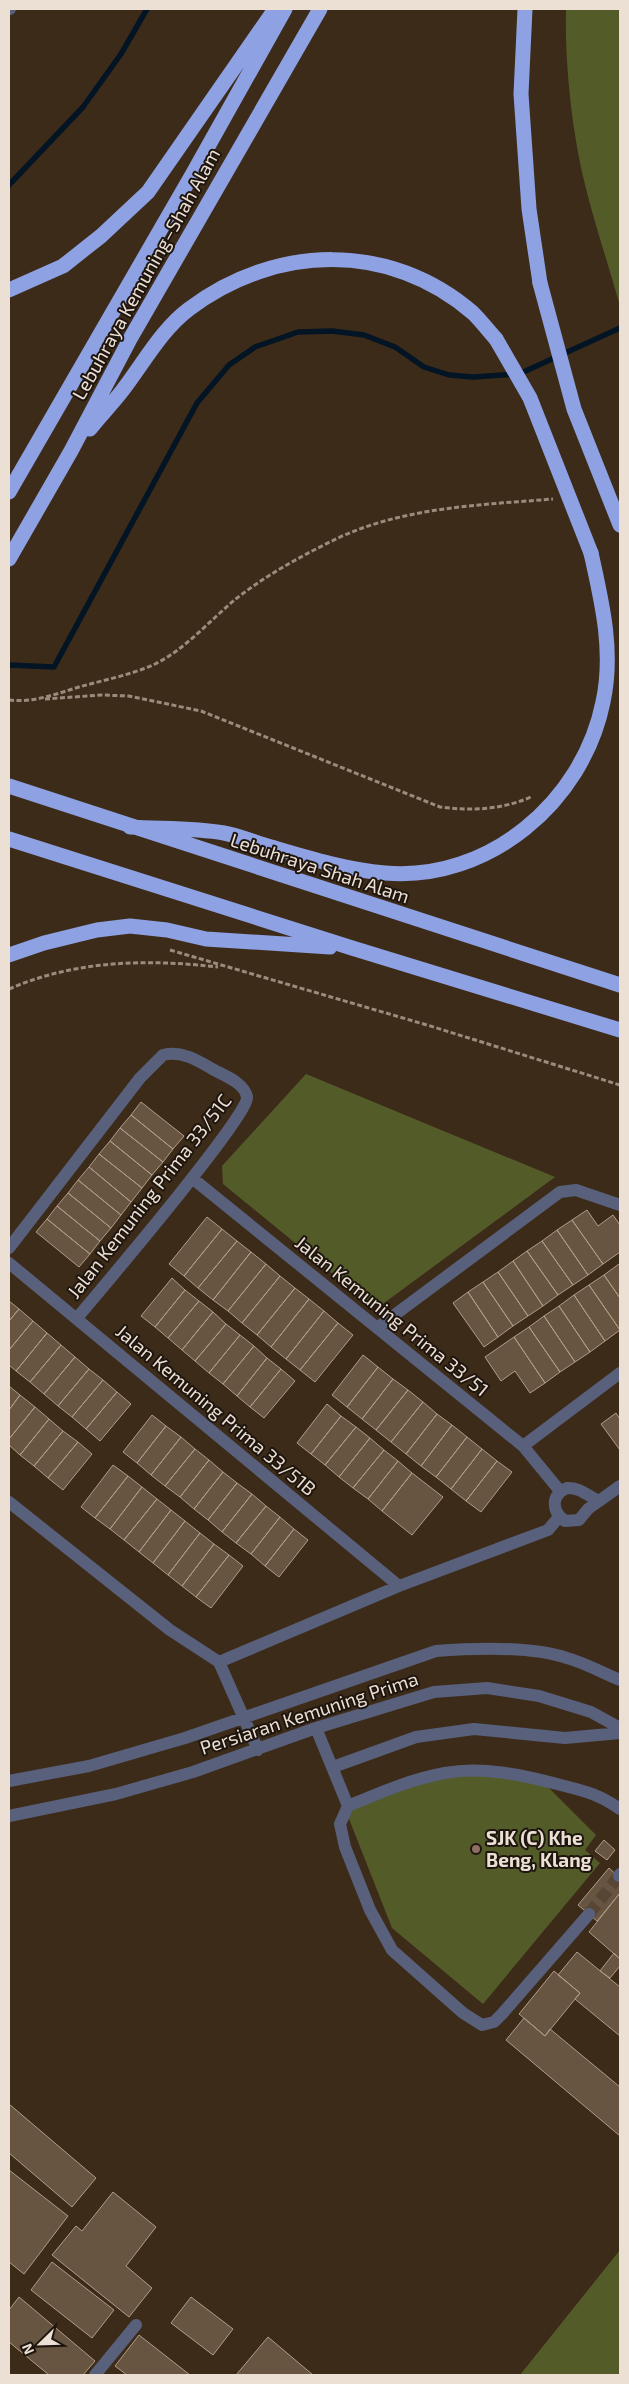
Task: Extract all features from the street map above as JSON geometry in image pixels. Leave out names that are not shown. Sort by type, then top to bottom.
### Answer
[{"type":"highway","points":[[9,290],[63,266],[101,236],[148,192],[276,9]]},
{"type":"highway","name":"Lebuhraya Kemuning–Shah Alam","points":[[9,492],[192,175],[285,9]]},
{"type":"highway","name":"Lebuhraya Kemuning–Shah Alam","points":[[9,559],[71,451],[130,339],[320,9]]},
{"type":"highway","points":[[525,9],[521,94],[530,209],[540,283],[574,409],[620,525]]},
{"type":"highway","points":[[71,451],[121,392],[158,341],[188,309],[231,283],[280,264],[325,258],[366,262],[408,273],[440,289],[474,314],[496,339],[530,398],[590,553],[604,607],[608,656],[604,701],[594,735],[577,770],[544,813],[502,846],[462,864],[427,874],[385,873],[308,858],[224,833],[130,827]]},
{"type":"highway","name":"Lebuhraya Shah Alam","points":[[9,786],[130,827],[620,985]]},
{"type":"highway","points":[[9,839],[352,948],[620,1030]]},
{"type":"highway","points":[[9,956],[44,943],[97,930],[130,926],[167,930],[206,939],[352,948]]},
{"type":"street","name":"Jalan Kemuning Prima 33/51C","points":[[9,1248],[140,1078],[163,1055],[179,1054],[192,1058],[233,1080],[248,1096],[247,1104],[192,1178],[77,1318]]},
{"type":"street","name":"Jalan Kemuning Prima 33/51","points":[[192,1178],[523,1446],[560,1491]]},
{"type":"street","points":[[377,1328],[560,1192],[576,1190],[620,1205]]},
{"type":"street","name":"Jalan Kemuning Prima 33/51B","points":[[9,1263],[399,1586]]},
{"type":"street","points":[[523,1446],[620,1373]]},
{"type":"street","points":[[599,1501],[574,1488],[560,1491],[554,1504],[559,1517],[572,1522],[585,1516],[588,1509],[620,1486]]},
{"type":"street","points":[[9,1502],[170,1630],[219,1662],[242,1718],[258,1750]]},
{"type":"street","points":[[219,1662],[399,1586],[548,1530],[559,1517]]},
{"type":"street","name":"Persiaran Kemuning Prima","points":[[9,1781],[90,1766],[185,1738],[436,1651],[471,1648],[518,1650],[566,1657],[620,1680]]},
{"type":"street","name":"Persiaran Kemuning Prima","points":[[9,1816],[116,1794],[193,1772],[316,1728],[434,1692],[487,1688],[539,1696],[591,1712],[620,1728]]},
{"type":"street","points":[[316,1728],[334,1767],[348,1806]]},
{"type":"street","points":[[334,1767],[416,1737],[474,1729],[565,1738],[620,1733]]},
{"type":"street","points":[[589,1914],[502,2014],[494,2022],[482,2025],[463,2013],[392,1950],[370,1910],[345,1847],[340,1824],[348,1806],[391,1788],[446,1772],[487,1772],[526,1776],[600,1795],[620,1809]]},
{"type":"street","points":[[95,2375],[136,2325]]},
{"type":"path","points":[[39,699],[156,664],[186,643],[236,598],[263,578],[338,538],[372,524],[413,514],[462,506],[557,498]]},
{"type":"path","points":[[9,700],[102,695],[128,696],[201,710],[440,807],[468,811],[495,807],[533,796]]},
{"type":"path","points":[[166,949],[427,1025],[620,1084]]},
{"type":"path","points":[[9,989],[65,971],[107,963],[166,962],[226,968]]},
{"type":"green space","points":[[566,9],[620,9],[620,306],[590,204],[576,141],[568,75]]},
{"type":"green space","points":[[306,1074],[555,1177],[380,1306],[366,1301],[223,1184],[222,1166]]},
{"type":"green space","points":[[429,1773],[505,1774],[547,1786],[596,1835],[585,1850],[600,1863],[483,2004],[392,1928],[342,1801]]},
{"type":"green space","points":[[620,2250],[620,2375],[520,2375]]},
{"type":"building","points":[[141,1102],[184,1136],[173,1149],[131,1115]]},
{"type":"building","points":[[131,1115],[173,1149],[163,1162],[120,1128]]},
{"type":"building","points":[[120,1128],[163,1162],[152,1175],[110,1141]]},
{"type":"building","points":[[110,1141],[152,1175],[142,1188],[99,1154]]},
{"type":"building","points":[[99,1154],[142,1188],[131,1202],[89,1167]]},
{"type":"building","points":[[89,1167],[131,1202],[121,1215],[78,1180]]},
{"type":"building","points":[[78,1180],[121,1215],[111,1228],[68,1193]]},
{"type":"building","points":[[68,1193],[111,1228],[100,1241],[57,1206]]},
{"type":"building","points":[[57,1206],[100,1241],[90,1254],[47,1219]]},
{"type":"building","points":[[587,1210],[598,1226],[613,1215],[620,1225],[620,1252],[603,1264],[572,1220]]},
{"type":"building","points":[[207,1217],[222,1229],[184,1276],[169,1264]]},
{"type":"building","points":[[47,1219],[90,1254],[79,1267],[36,1232]]},
{"type":"building","points":[[572,1220],[603,1264],[588,1275],[557,1230]]},
{"type":"building","points":[[222,1229],[237,1241],[198,1288],[184,1276]]},
{"type":"building","points":[[557,1230],[588,1275],[573,1285],[542,1241]]},
{"type":"building","points":[[237,1241],[251,1252],[213,1300],[198,1288]]},
{"type":"building","points":[[542,1241],[573,1285],[558,1295],[527,1251]]},
{"type":"building","points":[[527,1251],[558,1295],[543,1306],[513,1261]]},
{"type":"building","points":[[251,1252],[266,1264],[228,1311],[213,1300]]},
{"type":"building","points":[[513,1261],[543,1306],[528,1316],[498,1272]]},
{"type":"building","points":[[266,1264],[280,1276],[242,1323],[228,1311]]},
{"type":"building","points":[[619,1264],[620,1266],[620,1298],[604,1275]]},
{"type":"building","points":[[498,1272],[528,1316],[513,1326],[483,1282]]},
{"type":"building","points":[[604,1275],[620,1298],[620,1330],[589,1285]]},
{"type":"building","points":[[280,1276],[295,1288],[257,1335],[242,1323]]},
{"type":"building","points":[[172,1278],[185,1290],[155,1327],[141,1316]]},
{"type":"building","points":[[483,1282],[513,1326],[498,1337],[468,1292]]},
{"type":"building","points":[[589,1285],[620,1330],[605,1341],[574,1295]]},
{"type":"building","points":[[295,1288],[309,1299],[271,1347],[257,1335]]},
{"type":"building","points":[[185,1290],[199,1301],[168,1338],[155,1327]]},
{"type":"building","points":[[468,1292],[498,1337],[484,1347],[453,1303]]},
{"type":"building","points":[[574,1295],[605,1341],[590,1352],[559,1306]]},
{"type":"building","points":[[309,1299],[324,1311],[286,1359],[271,1347]]},
{"type":"building","points":[[9,1301],[19,1309],[9,1321]]},
{"type":"building","points":[[199,1301],[213,1312],[182,1350],[168,1338]]},
{"type":"building","points":[[559,1306],[590,1352],[575,1362],[544,1316]]},
{"type":"building","points":[[19,1309],[33,1321],[9,1350],[9,1321]]},
{"type":"building","points":[[324,1311],[338,1323],[300,1370],[286,1359]]},
{"type":"building","points":[[213,1312],[226,1324],[195,1361],[182,1350]]},
{"type":"building","points":[[544,1316],[575,1362],[560,1372],[529,1327]]},
{"type":"building","points":[[33,1321],[47,1333],[16,1371],[9,1365],[9,1350]]},
{"type":"building","points":[[338,1323],[353,1335],[315,1382],[300,1370]]},
{"type":"building","points":[[226,1324],[240,1335],[209,1373],[195,1361]]},
{"type":"building","points":[[529,1327],[560,1372],[545,1383],[514,1337]]},
{"type":"building","points":[[47,1333],[61,1345],[30,1382],[16,1371]]},
{"type":"building","points":[[240,1335],[254,1346],[223,1384],[209,1373]]},
{"type":"building","points":[[514,1337],[545,1383],[530,1393],[515,1371],[501,1381],[485,1357]]},
{"type":"building","points":[[61,1345],[75,1357],[44,1394],[30,1382]]},
{"type":"building","points":[[254,1346],[267,1358],[237,1396],[223,1384]]},
{"type":"building","points":[[363,1355],[378,1367],[347,1407],[332,1395]]},
{"type":"building","points":[[75,1357],[89,1369],[58,1406],[44,1394]]},
{"type":"building","points":[[267,1358],[281,1369],[250,1407],[237,1396]]},
{"type":"building","points":[[378,1367],[393,1379],[362,1419],[347,1407]]},
{"type":"building","points":[[89,1369],[103,1380],[72,1417],[58,1406]]},
{"type":"building","points":[[281,1369],[295,1381],[264,1418],[250,1407]]},
{"type":"building","points":[[393,1379],[408,1390],[376,1430],[362,1419]]},
{"type":"building","points":[[103,1380],[117,1392],[86,1429],[72,1417]]},
{"type":"building","points":[[9,1386],[20,1395],[9,1410]]},
{"type":"building","points":[[408,1390],[423,1402],[391,1442],[376,1430]]},
{"type":"building","points":[[117,1392],[131,1404],[100,1441],[86,1429]]},
{"type":"building","points":[[20,1395],[35,1407],[9,1439],[9,1410]]},
{"type":"building","points":[[423,1402],[437,1414],[406,1454],[391,1442]]},
{"type":"building","points":[[327,1404],[341,1416],[311,1454],[297,1443]]},
{"type":"building","points":[[35,1407],[49,1419],[20,1455],[9,1445],[9,1439]]},
{"type":"building","points":[[616,1413],[620,1419],[620,1450],[601,1424]]},
{"type":"building","points":[[437,1414],[452,1425],[421,1466],[406,1454]]},
{"type":"building","points":[[152,1415],[166,1426],[137,1463],[123,1452]]},
{"type":"building","points":[[341,1416],[356,1427],[325,1465],[311,1454]]},
{"type":"building","points":[[49,1419],[63,1431],[34,1466],[20,1455]]},
{"type":"building","points":[[452,1425],[467,1437],[436,1477],[421,1466]]},
{"type":"building","points":[[166,1426],[181,1437],[151,1475],[137,1463]]},
{"type":"building","points":[[356,1427],[370,1438],[339,1477],[325,1465]]},
{"type":"building","points":[[63,1431],[78,1442],[48,1478],[34,1466]]},
{"type":"building","points":[[181,1437],[195,1449],[165,1486],[151,1475]]},
{"type":"building","points":[[467,1437],[482,1449],[451,1489],[436,1477]]},
{"type":"building","points":[[370,1438],[384,1450],[353,1488],[339,1477]]},
{"type":"building","points":[[78,1442],[92,1454],[63,1490],[48,1478]]},
{"type":"building","points":[[195,1449],[209,1460],[180,1497],[165,1486]]},
{"type":"building","points":[[482,1449],[497,1461],[466,1501],[451,1489]]},
{"type":"building","points":[[384,1450],[398,1461],[368,1499],[353,1488]]},
{"type":"building","points":[[209,1460],[223,1472],[194,1509],[180,1497]]},
{"type":"building","points":[[398,1461],[412,1473],[382,1511],[368,1499]]},
{"type":"building","points":[[497,1461],[512,1472],[481,1512],[466,1501]]},
{"type":"building","points":[[113,1465],[128,1476],[95,1518],[81,1507]]},
{"type":"building","points":[[223,1472],[237,1483],[208,1520],[194,1509]]},
{"type":"building","points":[[412,1473],[443,1497],[412,1535],[382,1511]]},
{"type":"building","points":[[128,1476],[142,1487],[110,1529],[95,1518]]},
{"type":"building","points":[[237,1483],[252,1494],[222,1532],[208,1520]]},
{"type":"building","points":[[142,1487],[157,1499],[124,1540],[110,1529]]},
{"type":"building","points":[[252,1494],[266,1506],[236,1543],[222,1532]]},
{"type":"building","points":[[157,1499],[171,1510],[139,1552],[124,1540]]},
{"type":"building","points":[[266,1506],[280,1517],[251,1554],[236,1543]]},
{"type":"building","points":[[171,1510],[185,1521],[153,1563],[139,1552]]},
{"type":"building","points":[[280,1517],[294,1529],[265,1566],[251,1554]]},
{"type":"building","points":[[185,1521],[200,1533],[168,1575],[153,1563]]},
{"type":"building","points":[[294,1529],[308,1540],[279,1577],[265,1566]]},
{"type":"building","points":[[200,1533],[214,1544],[182,1586],[168,1575]]},
{"type":"building","points":[[214,1544],[229,1555],[196,1597],[182,1586]]},
{"type":"building","points":[[229,1555],[243,1566],[211,1608],[196,1597]]},
{"type":"building","points":[[604,1840],[615,1850],[607,1860],[595,1851]]},
{"type":"building","points":[[609,1868],[620,1878],[620,1893],[597,1921],[578,1905]]},
{"type":"building","points":[[620,1893],[620,1959],[589,1932]]},
{"type":"building","points":[[577,1952],[620,1987],[620,2036],[575,1999],[580,1993],[558,1975]]},
{"type":"building","points":[[614,1953],[620,1959],[620,1966],[610,1978],[600,1971]]},
{"type":"building","points":[[554,1971],[580,1993],[545,2036],[519,2014]]},
{"type":"building","points":[[524,2018],[545,2036],[550,2029],[620,2087],[620,2136],[506,2040]]},
{"type":"building","points":[[9,2104],[96,2178],[72,2207],[9,2153]]},
{"type":"building","points":[[9,2170],[68,2216],[24,2274],[9,2262]]},
{"type":"building","points":[[113,2192],[156,2227],[126,2266],[152,2288],[129,2317],[52,2255],[76,2226],[82,2231]]},
{"type":"building","points":[[52,2262],[114,2310],[92,2338],[31,2290]]},
{"type":"building","points":[[19,2297],[95,2361],[83,2375],[49,2375],[9,2342],[9,2310]]},
{"type":"building","points":[[191,2297],[233,2329],[213,2355],[171,2323]]},
{"type":"building","points":[[139,2335],[190,2375],[127,2375],[115,2366]]},
{"type":"building","points":[[268,2337],[313,2375],[236,2375]]},
{"type":"waterway","points":[[9,185],[83,107],[121,54],[147,9]]},
{"type":"waterway","points":[[9,665],[54,667],[197,403],[229,365],[255,347],[298,332],[332,331],[364,335],[395,347],[424,367],[449,375],[473,377],[519,374],[620,328]]},
{"type":"tunnel","points":[[589,1914],[619,1876]]},
{"type":"place","name":"SJK (C) Khe Beng, Klang","points":[[476,1849]]}]
